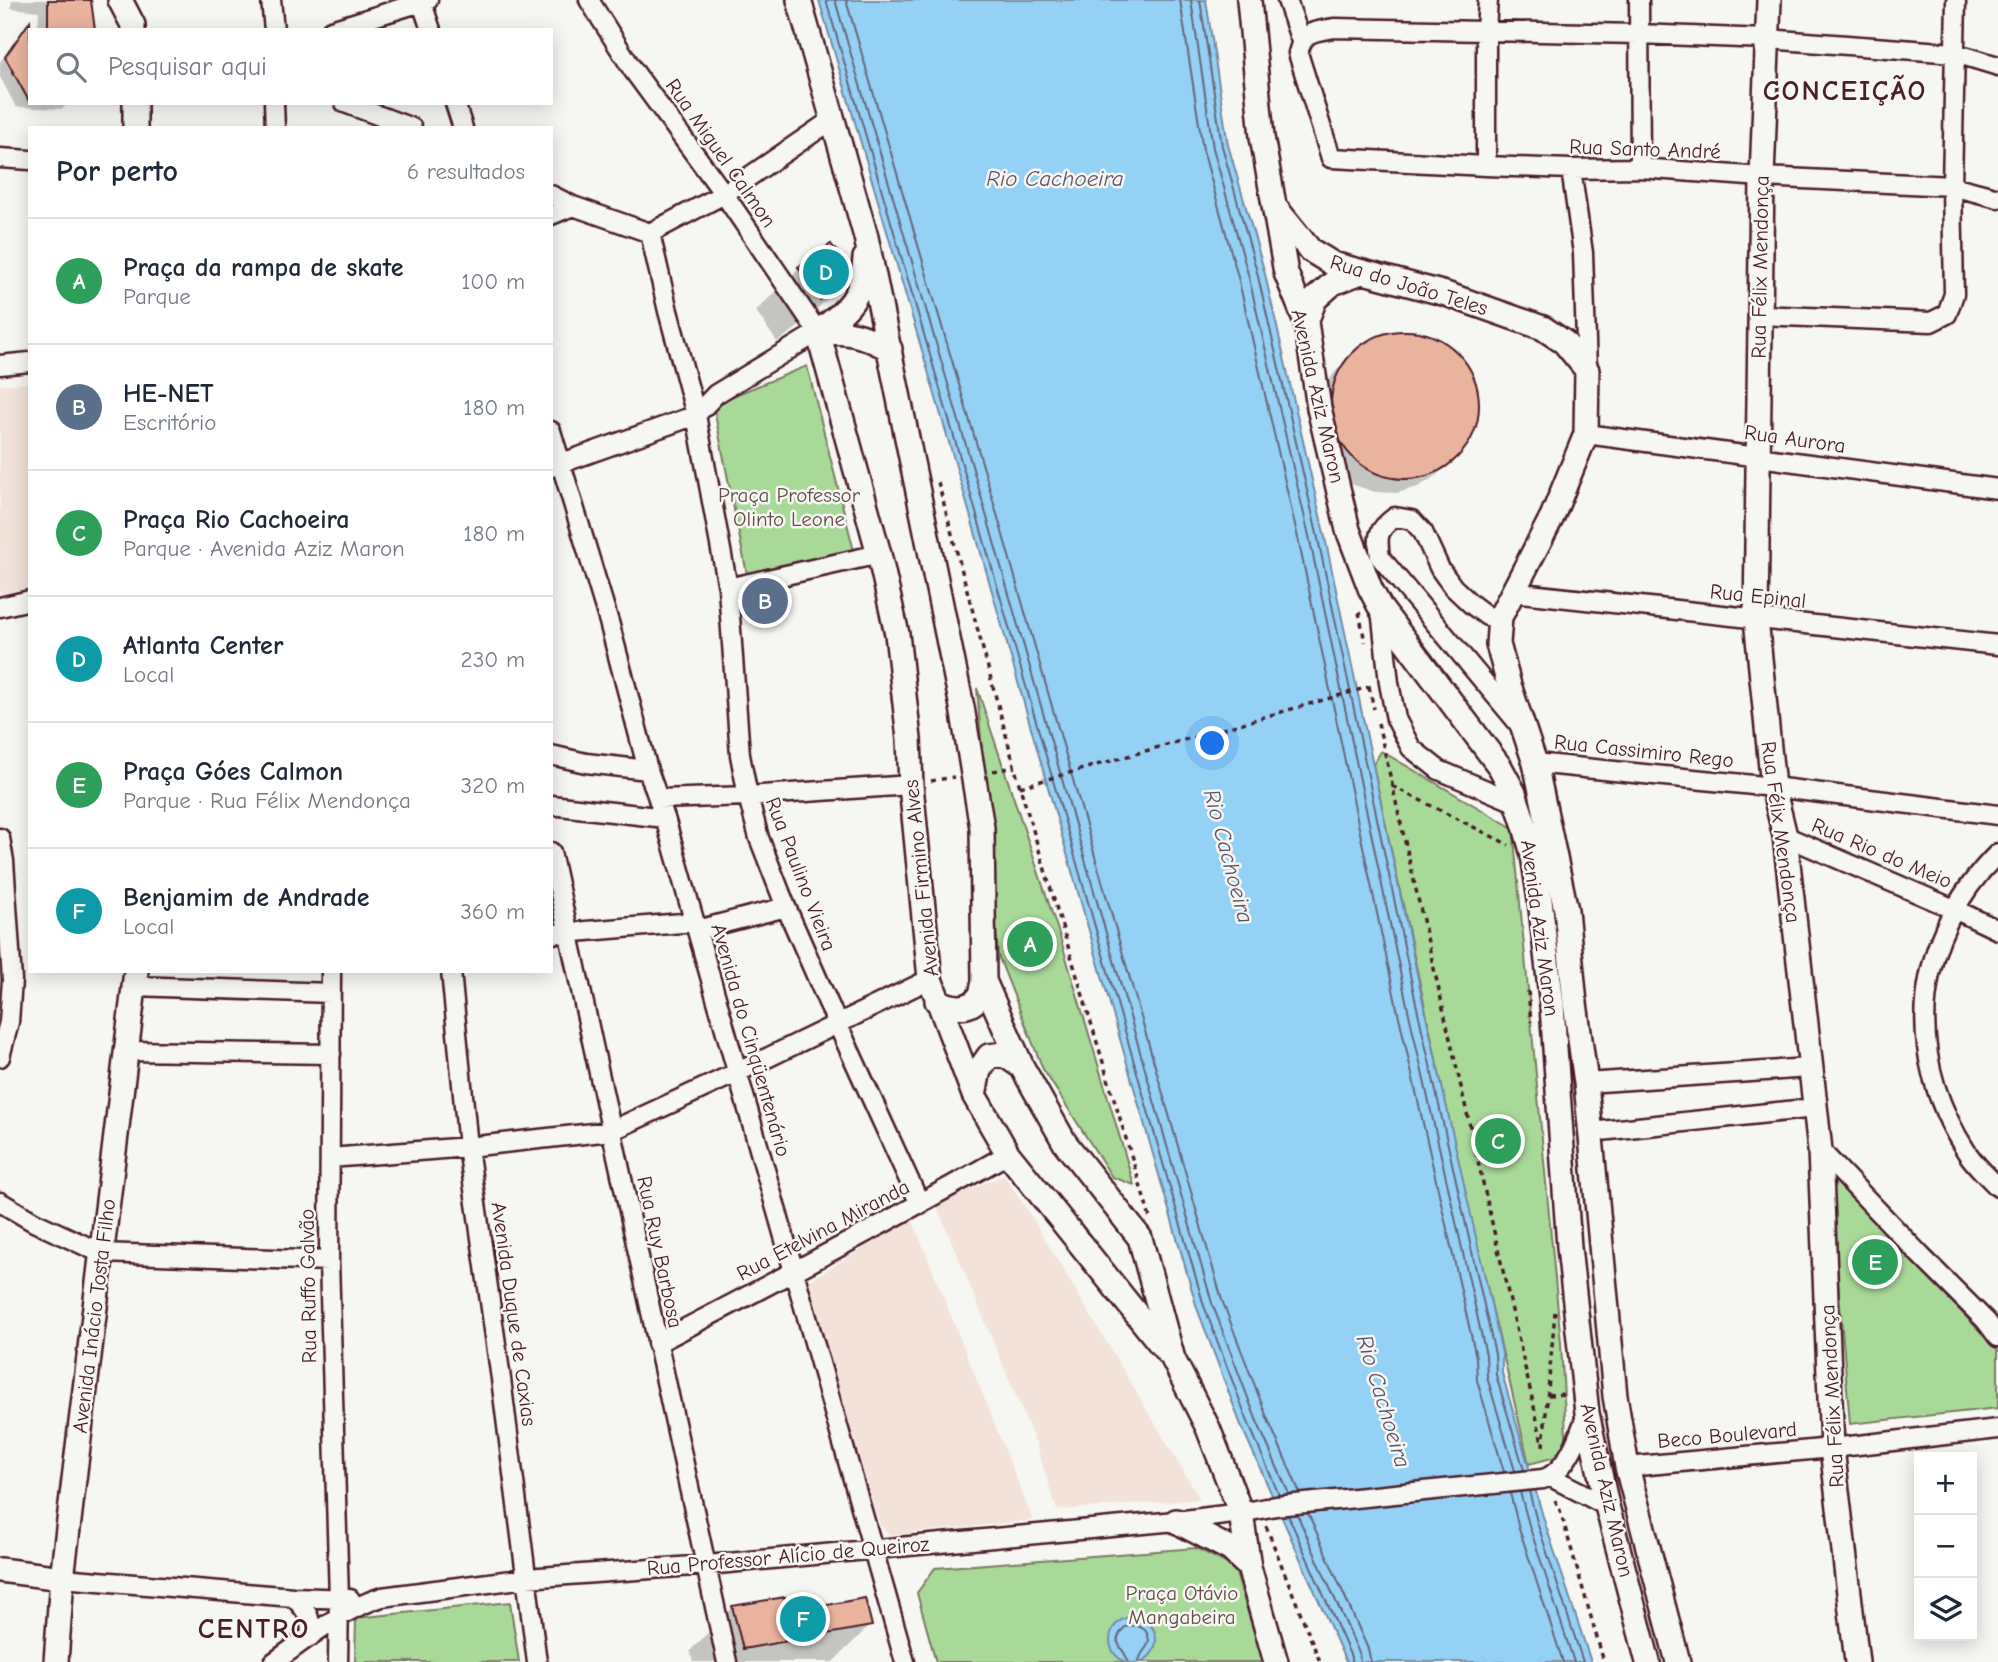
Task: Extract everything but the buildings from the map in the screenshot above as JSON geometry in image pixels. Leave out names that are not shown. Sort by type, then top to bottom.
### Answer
[{"type":"main road","points":[[120,0],[133,28]]},
{"type":"main road","points":[[133,0],[133,28]]},
{"type":"main road","points":[[799,0],[866,237],[864,277],[856,298],[838,317],[818,332]]},
{"type":"main road","name":"Rua do João Teles","points":[[1250,0],[1262,137],[1273,204],[1310,250],[1333,264],[1446,294],[1543,328],[1564,342],[1587,370]]},
{"type":"main road","name":"Rua Félix Mendonça","points":[[1769,0],[1759,315],[1756,619],[1773,787],[1785,836],[1820,1150],[1832,1448],[1857,1662]]},
{"type":"main road","points":[[135,105],[135,126]]},
{"type":"main road","name":"Avenida Aziz Maron","points":[[1273,204],[1286,273],[1306,322],[1319,408],[1349,530],[1370,588],[1381,609],[1500,768],[1517,803],[1534,855],[1549,979],[1569,1247],[1587,1413],[1607,1506],[1648,1662]]},
{"type":"main road","name":"Avenida Firmino Alves","points":[[866,237],[961,707],[982,828],[984,981],[1022,1067],[1065,1143],[1140,1238],[1173,1359],[1208,1428],[1259,1509],[1250,1567],[1276,1662]]},
{"type":"main road","points":[[1306,322],[1315,299],[1334,283],[1360,272]]},
{"type":"main road","points":[[818,332],[850,332],[890,349]]},
{"type":"main road","name":"Avenida Firmino Alves","points":[[818,332],[879,554],[897,634],[930,979],[937,1001],[974,1095],[1007,1154],[1173,1359]]},
{"type":"main road","points":[[1586,434],[1587,370]]},
{"type":"main road","name":"Avenida Aziz Maron","points":[[1586,434],[1552,517],[1500,617],[1498,644],[1521,726],[1535,763],[1566,910],[1591,1132],[1615,1396],[1627,1468],[1678,1662]]},
{"type":"main road","name":"Avenida Inácio Tosta Filho","points":[[56,1662],[62,1578],[135,979]]},
{"type":"main road","points":[[937,1001],[955,1008],[967,1006],[980,997],[984,981]]},
{"type":"main road","points":[[974,1095],[979,1070],[989,1056],[1003,1054],[1022,1067]]},
{"type":"main road","points":[[1176,1521],[1230,1549],[1250,1567]]},
{"type":"main road","points":[[0,1570],[62,1578]]},
{"type":"street","points":[[271,0],[274,28]]},
{"type":"street","name":"Rua Miguel Calmon","points":[[589,0],[633,70],[724,194],[818,332]]},
{"type":"street","points":[[1287,0],[1301,41],[1311,32],[1334,28],[1638,34],[1767,39],[1955,54],[1998,65]]},
{"type":"street","points":[[1486,166],[1488,0]]},
{"type":"street","points":[[1639,0],[1640,168]]},
{"type":"street","points":[[1759,315],[1931,321],[1947,314],[1954,294],[1952,186],[1956,0]]},
{"type":"street","points":[[337,28],[424,1],[431,28]]},
{"type":"street","name":"Rua Santo André","points":[[1301,41],[1298,53],[1301,66],[1331,158],[1571,169],[1640,168],[1952,186],[1998,198]]},
{"type":"street","points":[[275,126],[277,105]]},
{"type":"street","points":[[350,105],[407,126]]},
{"type":"street","points":[[456,105],[462,126]]},
{"type":"street","points":[[553,196],[573,206],[650,233],[724,194],[833,119]]},
{"type":"street","points":[[0,158],[28,160]]},
{"type":"street","points":[[1571,169],[1583,253],[1587,370]]},
{"type":"street","points":[[553,214],[573,206]]},
{"type":"street","name":"Rua Paulino Vieira","points":[[650,233],[696,415],[728,589],[740,755],[748,796],[760,838],[786,907],[836,1023],[920,1204]]},
{"type":"street","points":[[556,466],[696,415],[716,394],[818,332]]},
{"type":"street","points":[[0,365],[28,362]]},
{"type":"street","name":"Rua Aurora","points":[[1586,434],[1998,489]]},
{"type":"street","name":"Avenida do Cinqüentenário","points":[[553,445],[556,466],[609,622],[648,770],[665,818],[905,1662]]},
{"type":"street","points":[[1500,617],[1487,616],[1453,587],[1440,569],[1423,532],[1412,520],[1395,517],[1382,526],[1377,540],[1380,557],[1521,726]]},
{"type":"street","points":[[728,589],[879,554]]},
{"type":"street","name":"Rua Epinal","points":[[1512,592],[1998,645]]},
{"type":"street","points":[[0,607],[28,600]]},
{"type":"street","points":[[1381,609],[1396,719],[1411,748],[1439,770],[1517,803]]},
{"type":"street","points":[[553,755],[586,763],[648,770]]},
{"type":"street","name":"Rua Cassimiro Rego","points":[[1535,763],[1773,787],[1998,815]]},
{"type":"street","points":[[658,799],[911,785]]},
{"type":"street","points":[[553,805],[665,818]]},
{"type":"street","name":"Rua Rio do Meio","points":[[1785,836],[1998,930]]},
{"type":"street","points":[[0,838],[12,980],[9,1022],[0,1057]]},
{"type":"street","points":[[1998,853],[1977,874],[1954,909],[1934,957],[1925,1008],[1928,1059],[1942,1109],[1967,1153],[1998,1187]]},
{"type":"street","name":"Rua Ruy Barbosa","points":[[553,861],[727,1662]]},
{"type":"street","points":[[553,934],[696,926],[786,907]]},
{"type":"street","name":"Rua Ruffo Galvão","points":[[331,973],[329,1261],[339,1608],[338,1662]]},
{"type":"street","name":"Avenida Duque de Caxias","points":[[451,973],[468,1147],[537,1662]]},
{"type":"street","points":[[135,979],[331,993]]},
{"type":"street","points":[[330,1158],[468,1147],[611,1131],[930,979]]},
{"type":"street","points":[[126,1051],[331,1054]]},
{"type":"street","points":[[1586,1083],[1809,1068]]},
{"type":"street","points":[[1591,1132],[1815,1108]]},
{"type":"street","points":[[1820,1150],[1986,1321],[1998,1337]]},
{"type":"street","name":"Rua Etelvina Miranda","points":[[657,1343],[795,1272],[1007,1154]]},
{"type":"street","points":[[0,1202],[34,1222],[101,1253],[329,1261]]},
{"type":"street","points":[[1587,1413],[1574,1447],[1547,1478],[1607,1506]]},
{"type":"street","name":"Beco Boulevard","points":[[1627,1468],[1998,1429]]},
{"type":"street","name":"Rua Professor Alício de Queiroz","points":[[339,1608],[382,1597],[526,1577],[707,1565],[1176,1521],[1259,1509],[1547,1478]]},
{"type":"street","points":[[62,1578],[293,1597],[339,1608]]},
{"type":"street","points":[[293,1597],[305,1609],[309,1618],[312,1627],[310,1637]]},
{"type":"street","points":[[274,1662],[310,1637],[339,1608]]},
{"type":"path","points":[[936,471],[1020,787],[1153,1229]]},
{"type":"path","points":[[1020,787],[1389,683]]},
{"type":"path","points":[[1369,687],[1543,1446],[1555,1304]]},
{"type":"path","points":[[1392,786],[1515,848],[1513,837]]},
{"type":"path","points":[[1528,991],[1532,1029]]},
{"type":"path","points":[[1259,1509],[1320,1662]]},
{"type":"path","points":[[1560,1510],[1604,1662]]},
{"type":"shaded area","points":[[28,383],[28,588],[0,595],[0,385]]},
{"type":"shaded area","points":[[1004,1175],[1200,1499],[1057,1510],[1036,1444],[936,1204]]},
{"type":"shaded area","points":[[912,1219],[1033,1520],[890,1535],[880,1525],[802,1285]]},
{"type":"green space","name":"Praça Professor Olinto Leone","points":[[807,366],[854,551],[747,574],[713,404]]},
{"type":"green space","points":[[977,688],[1059,934],[1134,1185],[1112,1177],[1043,1069],[998,955]]},
{"type":"green space","points":[[1381,751],[1513,828],[1561,1343],[1567,1454],[1529,1464],[1464,1189],[1373,765]]},
{"type":"green space","points":[[1829,1174],[1998,1350],[1998,1408],[1850,1424]]},
{"type":"green space","name":"Praça Otávio Mangabeira","points":[[1196,1548],[1234,1567],[1263,1662],[936,1662],[917,1593],[935,1568]]},
{"type":"green space","points":[[510,1602],[519,1662],[355,1662],[356,1618]]},
{"type":"water","name":"Rio Cachoeira","points":[[819,0],[1206,0],[1228,145],[1264,270],[1324,533],[1423,1002],[1502,1353],[1502,1373],[1544,1520],[1591,1662],[1346,1662],[1241,1425],[1197,1308],[963,490]]},
{"type":"water","points":[[1133,1617],[1149,1624],[1156,1640],[1149,1656],[1133,1663],[1117,1656],[1110,1640],[1117,1624]]},
{"type":"place","name":"Atlanta Center","points":[[826,272]]},
{"type":"place","name":"HE-NET","points":[[765,601]]},
{"type":"place","name":"Praça da rampa de skate","points":[[1030,944]]},
{"type":"place","name":"Praça Rio Cachoeira","points":[[1498,1141]]},
{"type":"place","name":"Praça Góes Calmon","points":[[1875,1262]]},
{"type":"place","name":"Benjamim de Andrade","points":[[803,1619]]},
{"type":"district","name":"CONCEIÇÃO","points":[[1845,90]]},
{"type":"district","name":"CENTRO","points":[[254,1628]]}]
